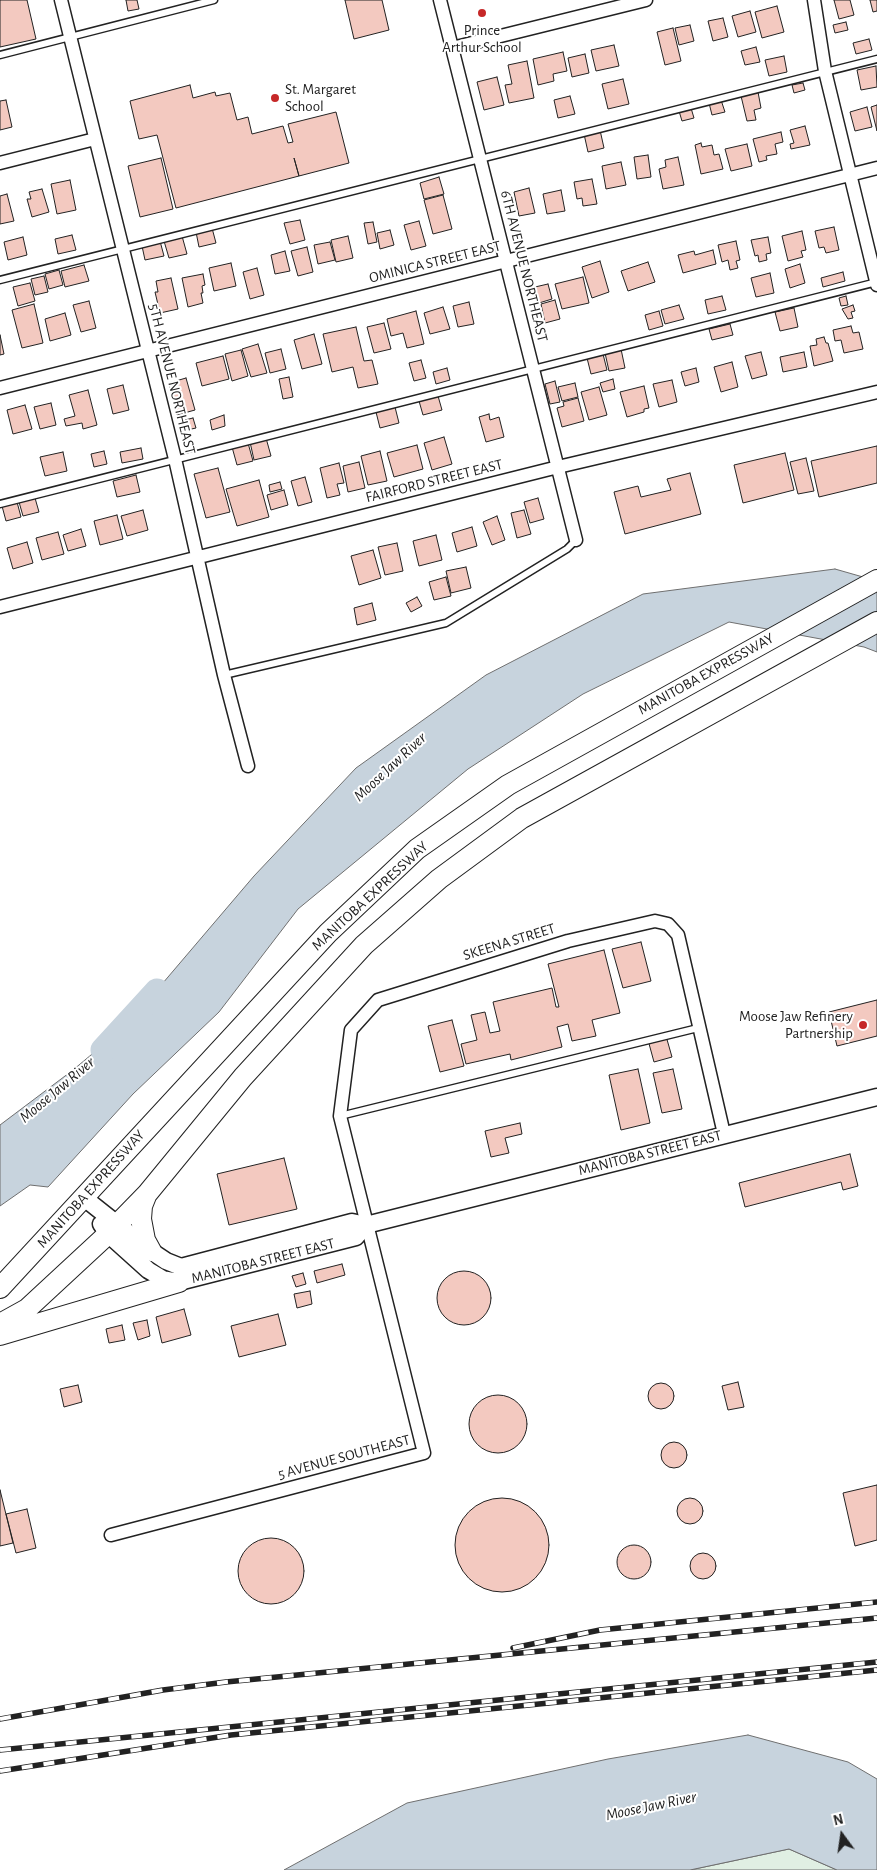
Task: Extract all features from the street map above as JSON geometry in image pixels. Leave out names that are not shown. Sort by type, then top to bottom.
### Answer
[{"type":"main road","name":"MANITOBA EXPRESSWAY","points":[[0,1288],[328,933],[417,849],[508,785],[877,580]]},
{"type":"main road","points":[[0,1324],[27,1309],[113,1229],[147,1194],[244,1078],[364,945],[439,879],[522,818],[877,622]]},
{"type":"main road","points":[[147,1194],[142,1206],[141,1220],[145,1240],[151,1251]]},
{"type":"main road","points":[[0,1335],[178,1282]]},
{"type":"street","name":"5TH AVENUE NORTHEAST","points":[[61,0],[175,459],[224,675],[248,766]]},
{"type":"street","name":"6TH AVENUE NORTHEAST","points":[[440,0],[576,540]]},
{"type":"street","points":[[452,48],[646,0]]},
{"type":"street","points":[[814,0],[825,71],[877,283]]},
{"type":"street","points":[[0,163],[96,139]]},
{"type":"street","name":"OMINICA STREET EAST","points":[[0,388],[877,168]]},
{"type":"street","name":"FAIRFORD STREET EAST","points":[[0,607],[558,467],[877,392]]},
{"type":"street","name":"SKEENA STREET","points":[[340,1116],[350,1030],[378,1000],[568,941],[655,921],[668,924],[678,935],[724,1134]]},
{"type":"street","name":"MANITOBA STREET EAST","points":[[83,1197],[148,1270],[163,1279],[178,1282],[356,1237],[367,1229],[724,1134],[877,1097]]},
{"type":"street","points":[[340,1116],[367,1229]]},
{"type":"street","name":"MANITOBA STREET EAST","points":[[113,1229],[166,1261],[182,1267],[352,1222],[367,1229]]},
{"type":"street","name":"5 AVENUE SOUTHEAST","points":[[111,1535],[424,1453],[367,1229]]},
{"type":"lane","points":[[0,55],[214,0]]},
{"type":"lane","points":[[0,280],[877,58]]},
{"type":"lane","points":[[0,504],[877,283]]},
{"type":"lane","points":[[224,675],[446,623],[576,540]]},
{"type":"lane","points":[[340,1116],[698,1028]]},
{"type":"green space","points":[[789,1849],[837,1870],[690,1870]]},
{"type":"water","points":[[835,569],[877,581],[877,652],[864,647],[729,622],[583,694],[468,769],[298,909],[219,1012],[133,1094],[48,1187],[30,1185],[0,1206],[0,1125],[73,1070],[128,1024],[254,876],[356,768],[486,675],[643,594]]},
{"type":"water","points":[[748,1735],[848,1762],[877,1779],[877,1870],[837,1870],[789,1849],[690,1870],[284,1870],[407,1803],[608,1759]]},
{"type":"building","points":[[0,0],[27,0],[36,39],[0,47]]},
{"type":"building","points":[[126,0],[137,0],[139,9],[128,11]]},
{"type":"building","points":[[345,0],[382,0],[389,30],[354,39]]},
{"type":"building","points":[[834,0],[850,0],[854,15],[839,19]]},
{"type":"building","points":[[870,0],[877,0],[877,11],[873,12]]},
{"type":"building","points":[[777,6],[784,32],[762,38],[755,12]]},
{"type":"building","points":[[750,11],[756,32],[738,37],[732,16]]},
{"type":"building","points":[[723,18],[728,37],[713,41],[708,21]]},
{"type":"building","points":[[846,22],[848,30],[835,33],[833,25]]},
{"type":"building","points":[[690,25],[694,41],[679,45],[675,28]]},
{"type":"building","points":[[673,28],[681,61],[665,65],[657,32]]},
{"type":"building","points":[[869,39],[872,50],[856,54],[853,43]]},
{"type":"building","points":[[614,45],[619,66],[596,71],[591,50]]},
{"type":"building","points":[[756,47],[760,62],[745,65],[741,51]]},
{"type":"building","points":[[563,52],[567,71],[553,74],[554,81],[538,85],[533,59]]},
{"type":"building","points":[[585,54],[589,73],[572,77],[568,58]]},
{"type":"building","points":[[784,56],[787,72],[769,76],[765,60]]},
{"type":"building","points":[[527,61],[534,98],[509,103],[505,85],[512,84],[508,65]]},
{"type":"building","points":[[876,66],[877,87],[861,90],[857,70]]},
{"type":"building","points":[[497,77],[504,105],[484,110],[477,82]]},
{"type":"building","points":[[623,79],[629,104],[608,109],[602,84]]},
{"type":"building","points":[[803,83],[805,90],[794,93],[792,85]]},
{"type":"building","points":[[190,85],[193,98],[215,92],[216,96],[230,93],[237,120],[248,117],[252,134],[283,126],[288,143],[293,142],[288,124],[336,112],[349,163],[176,208],[157,135],[139,139],[130,101]]},
{"type":"building","points":[[758,92],[761,108],[754,110],[756,120],[747,121],[741,96]]},
{"type":"building","points":[[570,96],[575,114],[558,118],[554,100]]},
{"type":"building","points":[[6,100],[12,127],[0,130],[0,101]]},
{"type":"building","points":[[721,100],[725,112],[712,115],[709,103]]},
{"type":"building","points":[[877,105],[877,131],[871,107]]},
{"type":"building","points":[[867,107],[872,127],[855,131],[850,112]]},
{"type":"building","points":[[691,108],[694,118],[682,121],[679,111]]},
{"type":"building","points":[[805,126],[810,145],[791,149],[790,144],[794,143],[790,130]]},
{"type":"building","points":[[600,130],[604,148],[588,152],[584,134]]},
{"type":"building","points":[[781,132],[783,142],[775,144],[777,154],[766,156],[767,160],[759,162],[753,139]]},
{"type":"building","points":[[701,143],[702,147],[712,145],[714,155],[719,154],[723,169],[701,174],[695,145]]},
{"type":"building","points":[[747,144],[752,166],[731,171],[725,149]]},
{"type":"building","points":[[648,155],[651,177],[637,179],[634,157]]},
{"type":"building","points":[[678,157],[684,185],[663,189],[659,169],[666,167],[665,160]]},
{"type":"building","points":[[161,158],[173,209],[140,217],[128,166]]},
{"type":"building","points":[[621,162],[626,185],[606,189],[602,166]]},
{"type":"building","points":[[439,177],[444,194],[424,199],[420,183]]},
{"type":"building","points":[[592,179],[597,204],[583,206],[582,198],[577,199],[574,182]]},
{"type":"building","points":[[70,180],[76,210],[57,214],[51,184]]},
{"type":"building","points":[[529,188],[535,213],[519,216],[514,192]]},
{"type":"building","points":[[42,189],[49,212],[32,217],[27,199],[31,199],[29,192]]},
{"type":"building","points":[[561,190],[565,211],[547,214],[543,194]]},
{"type":"building","points":[[7,194],[14,221],[0,224],[0,196]]},
{"type":"building","points":[[443,195],[452,229],[433,234],[424,200]]},
{"type":"building","points":[[300,220],[305,240],[290,244],[284,223]]},
{"type":"building","points":[[419,221],[426,246],[411,250],[404,225]]},
{"type":"building","points":[[373,222],[377,242],[368,244],[364,223]]},
{"type":"building","points":[[834,227],[839,250],[826,253],[824,247],[819,248],[815,231]]},
{"type":"building","points":[[212,228],[216,243],[199,247],[196,232]]},
{"type":"building","points":[[390,230],[394,245],[380,249],[377,233]]},
{"type":"building","points":[[802,231],[806,250],[801,251],[803,257],[788,261],[782,236]]},
{"type":"building","points":[[72,235],[76,250],[58,254],[55,239]]},
{"type":"building","points":[[182,236],[187,254],[169,258],[164,241]]},
{"type":"building","points":[[348,236],[353,258],[336,262],[331,240]]},
{"type":"building","points":[[23,237],[27,255],[8,260],[4,242]]},
{"type":"building","points":[[768,237],[771,253],[766,254],[767,260],[759,262],[758,255],[755,256],[751,240]]},
{"type":"building","points":[[160,241],[164,256],[145,260],[142,246]]},
{"type":"building","points":[[736,241],[740,260],[736,261],[738,268],[730,270],[728,260],[722,262],[718,245]]},
{"type":"building","points":[[330,242],[335,260],[318,264],[314,245]]},
{"type":"building","points":[[307,247],[313,272],[298,276],[291,251]]},
{"type":"building","points":[[713,250],[716,264],[683,273],[678,255],[694,251],[695,255]]},
{"type":"building","points":[[285,251],[290,271],[275,274],[271,255]]},
{"type":"building","points":[[600,261],[609,292],[592,298],[582,267]]},
{"type":"building","points":[[648,262],[655,282],[628,291],[621,271]]},
{"type":"building","points":[[231,263],[236,286],[214,291],[209,268]]},
{"type":"building","points":[[800,264],[805,283],[790,288],[785,269]]},
{"type":"building","points":[[84,265],[89,281],[65,287],[61,271]]},
{"type":"building","points":[[257,268],[264,295],[250,299],[243,272]]},
{"type":"building","points":[[59,270],[63,285],[49,289],[45,274]]},
{"type":"building","points":[[843,272],[845,281],[823,287],[821,278]]},
{"type":"building","points":[[770,273],[774,293],[756,297],[751,278]]},
{"type":"building","points":[[203,274],[205,285],[202,286],[203,293],[201,293],[203,303],[188,307],[182,278]]},
{"type":"building","points":[[44,276],[48,292],[35,295],[31,279]]},
{"type":"building","points":[[583,277],[589,303],[562,309],[555,284]]},
{"type":"building","points":[[171,278],[178,309],[160,313],[155,292],[158,292],[156,281]]},
{"type":"building","points":[[30,283],[35,301],[18,306],[13,287]]},
{"type":"building","points":[[548,284],[552,299],[539,303],[535,287]]},
{"type":"building","points":[[722,296],[726,310],[708,314],[705,300]]},
{"type":"building","points":[[846,296],[848,305],[841,306],[839,298]]},
{"type":"building","points":[[555,300],[560,319],[545,323],[541,304]]},
{"type":"building","points":[[89,301],[96,328],[81,332],[73,305]]},
{"type":"building","points":[[469,302],[474,324],[458,327],[453,306]]},
{"type":"building","points":[[34,304],[43,343],[22,348],[12,310]]},
{"type":"building","points":[[679,305],[684,319],[665,324],[661,310]]},
{"type":"building","points":[[853,305],[855,311],[851,312],[853,318],[848,319],[842,309]]},
{"type":"building","points":[[443,307],[450,329],[430,334],[424,313]]},
{"type":"building","points":[[794,308],[798,327],[780,331],[775,312]]},
{"type":"building","points":[[416,311],[424,344],[407,348],[403,333],[391,336],[387,319]]},
{"type":"building","points":[[659,311],[663,326],[649,330],[645,315]]},
{"type":"building","points":[[65,313],[71,335],[50,341],[45,319]]},
{"type":"building","points":[[384,323],[391,349],[374,353],[367,327]]},
{"type":"building","points":[[730,324],[733,335],[712,340],[709,329]]},
{"type":"building","points":[[851,326],[853,333],[859,332],[863,349],[844,353],[841,340],[835,341],[833,330]]},
{"type":"building","points":[[356,327],[364,361],[372,360],[378,384],[358,388],[353,367],[332,372],[323,334]]},
{"type":"building","points":[[314,334],[322,364],[302,369],[294,340]]},
{"type":"building","points":[[0,335],[4,354],[0,355]]},
{"type":"building","points":[[824,337],[826,343],[828,343],[833,361],[814,366],[810,346],[817,345],[816,339]]},
{"type":"building","points":[[258,344],[267,373],[251,377],[242,349]]},
{"type":"building","points":[[281,349],[286,369],[270,373],[265,353]]},
{"type":"building","points":[[621,349],[625,368],[609,371],[605,353]]},
{"type":"building","points":[[241,350],[248,376],[232,381],[225,354]]},
{"type":"building","points":[[761,352],[767,375],[752,379],[745,356]]},
{"type":"building","points":[[804,352],[807,367],[783,372],[780,357]]},
{"type":"building","points":[[603,354],[607,370],[591,374],[587,358]]},
{"type":"building","points":[[223,356],[229,379],[202,386],[196,363]]},
{"type":"building","points":[[421,360],[426,378],[414,381],[409,363]]},
{"type":"building","points":[[732,362],[738,387],[721,392],[714,367]]},
{"type":"building","points":[[447,368],[450,380],[436,384],[433,372]]},
{"type":"building","points":[[696,368],[699,382],[685,386],[681,372]]},
{"type":"building","points":[[289,377],[293,397],[283,399],[279,379]]},
{"type":"building","points":[[186,378],[195,410],[177,415],[169,383]]},
{"type":"building","points":[[613,379],[615,389],[603,392],[600,383]]},
{"type":"building","points":[[672,380],[677,402],[659,407],[653,384]]},
{"type":"building","points":[[555,381],[560,402],[550,404],[545,384]]},
{"type":"building","points":[[575,383],[578,397],[562,401],[558,387]]},
{"type":"building","points":[[123,385],[129,410],[113,414],[107,389]]},
{"type":"building","points":[[644,386],[649,408],[644,409],[644,412],[627,417],[620,392]]},
{"type":"building","points":[[599,387],[607,415],[589,420],[581,392]]},
{"type":"building","points":[[88,390],[97,425],[83,429],[82,423],[66,426],[64,419],[75,416],[69,395]]},
{"type":"building","points":[[438,396],[442,410],[423,415],[419,401]]},
{"type":"building","points":[[578,398],[584,421],[562,427],[557,408],[564,406],[563,402]]},
{"type":"building","points":[[51,403],[56,425],[40,429],[34,407]]},
{"type":"building","points":[[25,405],[32,429],[13,434],[7,410]]},
{"type":"building","points":[[395,407],[399,423],[380,428],[376,412]]},
{"type":"building","points":[[489,414],[490,420],[499,417],[504,437],[486,442],[479,417]]},
{"type":"building","points":[[224,415],[225,426],[212,430],[210,420]]},
{"type":"building","points":[[193,418],[196,428],[187,430],[185,420]]},
{"type":"building","points":[[444,437],[452,464],[432,470],[424,443]]},
{"type":"building","points":[[266,438],[271,456],[254,460],[250,442]]},
{"type":"building","points":[[248,443],[253,461],[237,465],[232,447]]},
{"type":"building","points":[[417,445],[423,469],[394,477],[387,453]]},
{"type":"building","points":[[877,446],[877,483],[819,497],[811,461]]},
{"type":"building","points":[[141,448],[143,459],[122,463],[120,452]]},
{"type":"building","points":[[104,451],[107,464],[94,467],[91,454]]},
{"type":"building","points":[[380,451],[387,481],[368,485],[361,456]]},
{"type":"building","points":[[63,452],[67,471],[45,476],[40,457]]},
{"type":"building","points":[[785,453],[794,490],[743,503],[734,465]]},
{"type":"building","points":[[806,458],[814,491],[798,494],[790,462]]},
{"type":"building","points":[[359,462],[365,488],[348,492],[343,466]]},
{"type":"building","points":[[339,463],[344,483],[337,484],[340,495],[327,498],[320,468]]},
{"type":"building","points":[[218,468],[230,512],[206,518],[194,474]]},
{"type":"building","points":[[690,473],[701,514],[625,534],[614,492],[638,486],[641,497],[671,490],[667,479]]},
{"type":"building","points":[[136,475],[140,492],[117,497],[113,481]]},
{"type":"building","points":[[305,477],[312,502],[298,506],[291,481]]},
{"type":"building","points":[[259,480],[269,517],[237,526],[226,489]]},
{"type":"building","points":[[280,482],[282,489],[270,492],[269,485]]},
{"type":"building","points":[[284,490],[288,505],[271,510],[267,495]]},
{"type":"building","points":[[35,498],[39,512],[23,516],[19,502]]},
{"type":"building","points":[[538,498],[544,519],[530,523],[524,502]]},
{"type":"building","points":[[17,502],[21,517],[6,521],[2,506]]},
{"type":"building","points":[[143,510],[148,530],[127,536],[121,516]]},
{"type":"building","points":[[524,510],[531,534],[517,538],[511,513]]},
{"type":"building","points":[[117,515],[123,539],[100,545],[94,521]]},
{"type":"building","points":[[497,516],[505,540],[492,545],[483,522]]},
{"type":"building","points":[[472,527],[477,546],[457,552],[452,533]]},
{"type":"building","points":[[81,529],[86,546],[68,551],[63,535]]},
{"type":"building","points":[[58,532],[64,554],[42,560],[36,538]]},
{"type":"building","points":[[436,535],[442,560],[419,566],[413,541]]},
{"type":"building","points":[[27,542],[33,563],[13,569],[7,548]]},
{"type":"building","points":[[397,543],[403,571],[385,575],[378,547]]},
{"type":"building","points":[[373,550],[381,578],[359,585],[351,556]]},
{"type":"building","points":[[466,567],[471,588],[451,593],[446,571]]},
{"type":"building","points":[[446,577],[451,596],[434,600],[429,582]]},
{"type":"building","points":[[417,597],[422,606],[411,612],[406,603]]},
{"type":"building","points":[[372,603],[376,620],[357,625],[354,608]]},
{"type":"building","points":[[641,942],[651,981],[623,988],[612,949]]},
{"type":"building","points":[[604,950],[620,1013],[592,1020],[596,1036],[572,1041],[568,1024],[557,1027],[562,1047],[511,1060],[510,1054],[466,1064],[461,1044],[477,1040],[471,1015],[485,1012],[490,1033],[500,1031],[493,1002],[552,988],[556,1007],[559,1007],[548,964]]},
{"type":"building","points":[[877,1000],[877,1036],[837,1046],[829,1012]]},
{"type":"building","points":[[452,1020],[464,1066],[440,1072],[428,1026]]},
{"type":"building","points":[[666,1036],[672,1057],[654,1062],[648,1040]]},
{"type":"building","points":[[638,1069],[650,1123],[621,1130],[609,1075]]},
{"type":"building","points":[[673,1069],[682,1109],[662,1113],[653,1073]]},
{"type":"building","points":[[520,1123],[522,1134],[505,1138],[509,1153],[491,1157],[485,1131]]},
{"type":"building","points":[[850,1154],[858,1186],[843,1190],[841,1182],[745,1207],[739,1183]]},
{"type":"building","points":[[284,1158],[297,1209],[229,1225],[217,1174]]},
{"type":"building","points":[[342,1264],[345,1275],[317,1283],[314,1271]]},
{"type":"building","points":[[459,1271],[469,1271],[479,1275],[487,1283],[491,1298],[487,1313],[479,1321],[469,1325],[459,1325],[449,1321],[441,1313],[437,1303],[437,1293],[441,1283],[449,1275]]},
{"type":"building","points":[[303,1273],[306,1284],[296,1287],[292,1276]]},
{"type":"building","points":[[310,1291],[312,1304],[297,1308],[294,1294]]},
{"type":"building","points":[[184,1309],[191,1335],[162,1343],[156,1317]]},
{"type":"building","points":[[278,1314],[286,1345],[239,1357],[231,1326]]},
{"type":"building","points":[[147,1320],[150,1336],[138,1340],[133,1323]]},
{"type":"building","points":[[122,1325],[125,1340],[109,1343],[106,1329]]},
{"type":"building","points":[[738,1382],[744,1407],[728,1410],[722,1386]]},
{"type":"building","points":[[661,1383],[670,1387],[674,1396],[670,1405],[661,1409],[652,1405],[648,1396],[652,1387]]},
{"type":"building","points":[[78,1385],[82,1402],[64,1407],[60,1389]]},
{"type":"building","points":[[498,1395],[509,1397],[519,1403],[525,1413],[527,1424],[525,1435],[519,1445],[509,1451],[498,1453],[487,1451],[477,1445],[471,1435],[469,1424],[471,1413],[477,1403],[487,1397]]},
{"type":"building","points":[[674,1442],[683,1446],[687,1455],[683,1464],[674,1468],[665,1464],[661,1455],[665,1446]]},
{"type":"building","points":[[877,1485],[877,1540],[855,1546],[843,1493]]},
{"type":"building","points":[[0,1490],[13,1543],[0,1546]]},
{"type":"building","points":[[502,1498],[520,1502],[535,1512],[545,1527],[549,1545],[545,1563],[535,1578],[520,1588],[502,1592],[484,1588],[469,1578],[459,1563],[455,1545],[459,1527],[469,1512],[484,1502]]},
{"type":"building","points":[[690,1498],[699,1502],[703,1511],[699,1520],[690,1524],[681,1520],[677,1511],[681,1502]]},
{"type":"building","points":[[27,1509],[36,1548],[16,1553],[6,1514]]},
{"type":"building","points":[[271,1538],[284,1541],[294,1548],[301,1558],[304,1571],[301,1584],[294,1594],[284,1601],[271,1604],[258,1601],[248,1594],[241,1584],[238,1571],[241,1558],[248,1548],[258,1541]]},
{"type":"building","points":[[634,1545],[641,1546],[646,1550],[650,1555],[650,1569],[646,1574],[641,1578],[634,1579],[627,1578],[622,1574],[618,1569],[617,1562],[618,1555],[622,1550],[627,1546]]},
{"type":"building","points":[[703,1553],[712,1557],[716,1566],[712,1575],[703,1579],[694,1575],[690,1566],[694,1557]]},
{"type":"waterway","name":"Moose Jaw River","points":[[103,1050],[157,991]]},
{"type":"railway","points":[[513,1648],[600,1630],[877,1602]]},
{"type":"railway","points":[[0,1719],[163,1690],[226,1682],[877,1618]]},
{"type":"railway","points":[[0,1750],[877,1662]]},
{"type":"railway","points":[[0,1771],[231,1735],[877,1670]]},
{"type":"place","name":"Prince Arthur School","points":[[482,13]]},
{"type":"place","name":"St. Margaret School","points":[[275,98]]},
{"type":"place","name":"Moose Jaw Refinery Partnership","points":[[863,1025]]}]
